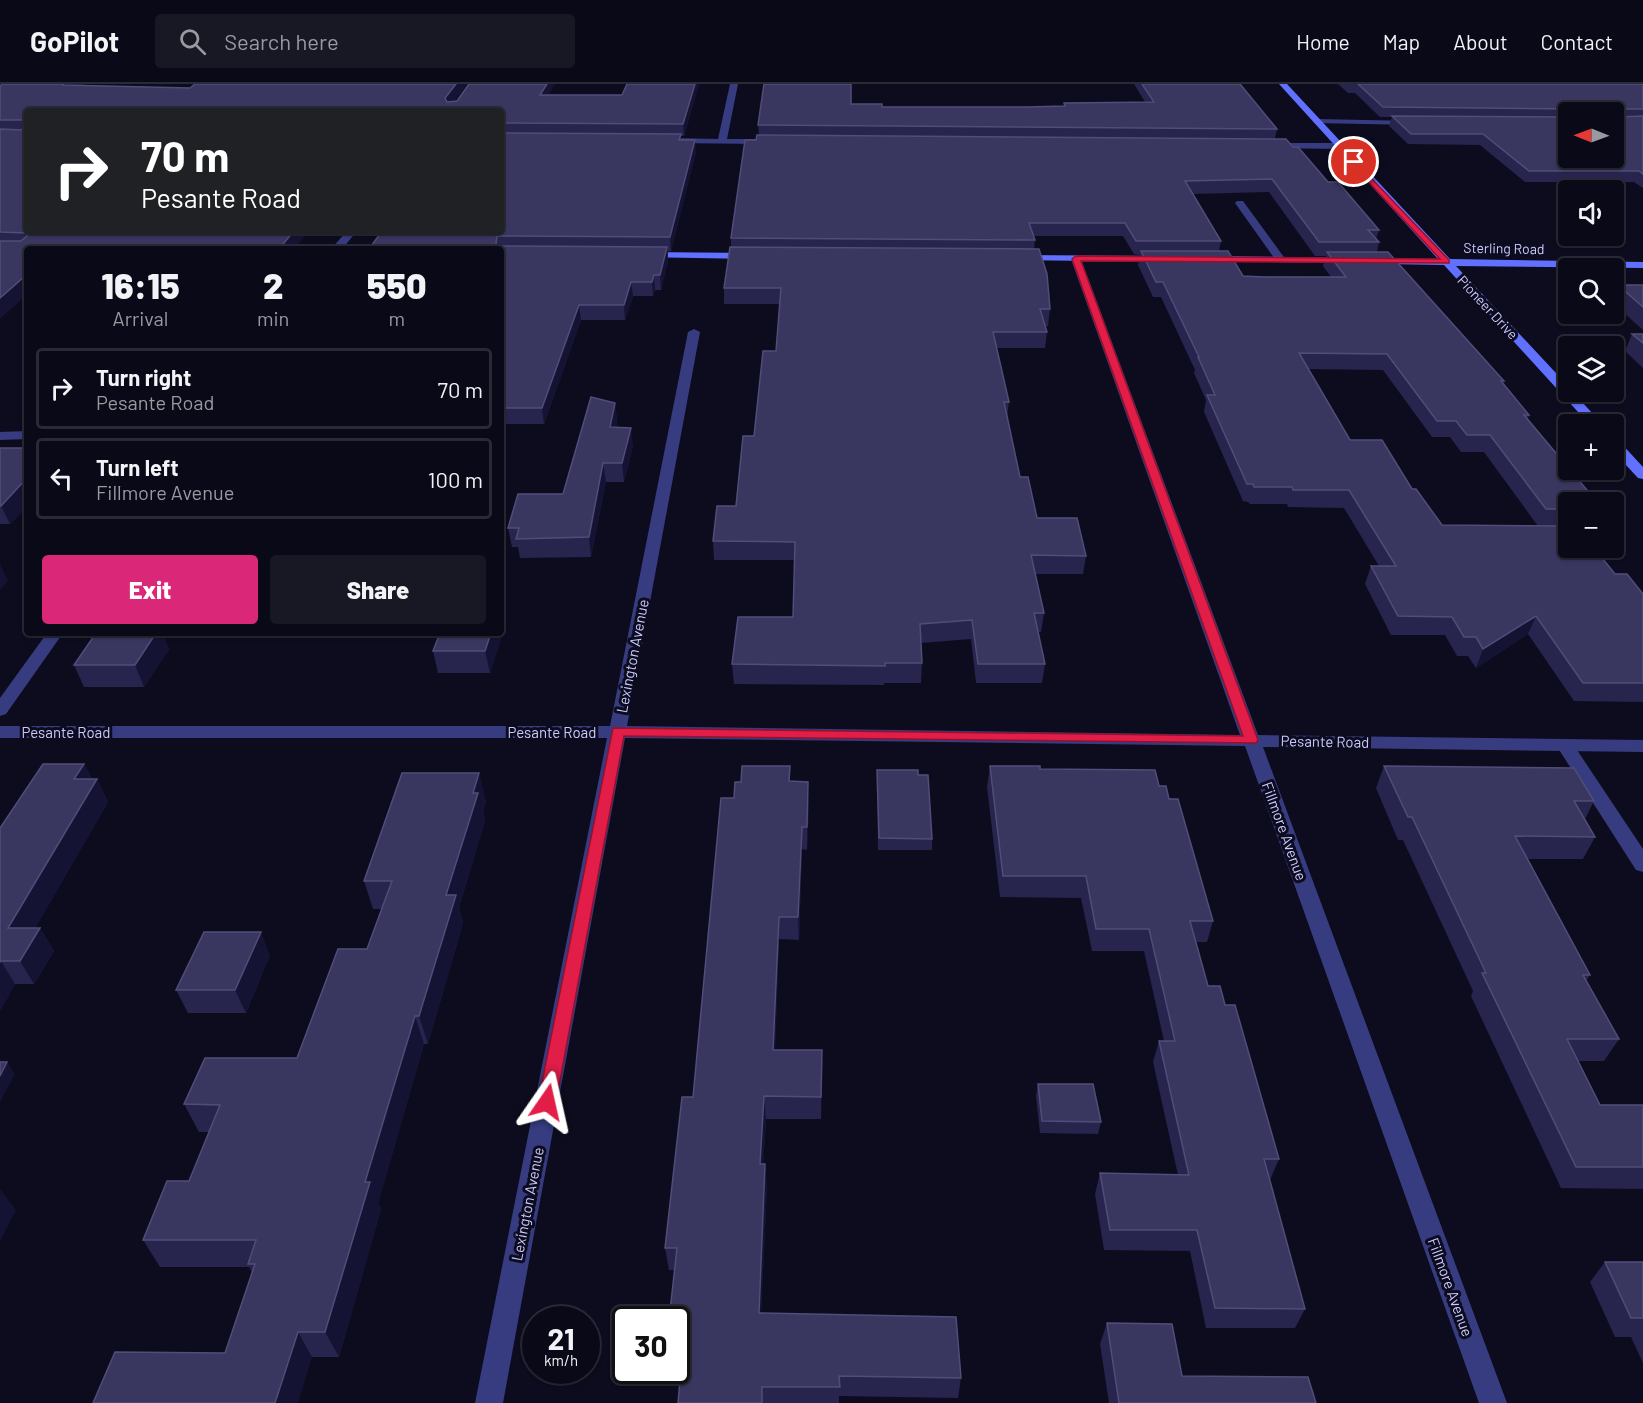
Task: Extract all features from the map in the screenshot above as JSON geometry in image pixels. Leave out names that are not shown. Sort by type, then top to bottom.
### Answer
[{"type":"street","points":[[722,142],[734,84]]},
{"type":"street","name":"Pioneer Drive","points":[[1283,84],[1587,414]]},
{"type":"street","points":[[1317,121],[1420,123]]},
{"type":"street","points":[[664,141],[781,142]]},
{"type":"street","points":[[1256,145],[1339,146]]},
{"type":"street","points":[[1240,202],[1281,260]]},
{"type":"street","points":[[338,246],[348,234]]},
{"type":"street","points":[[632,255],[761,256]]},
{"type":"street","points":[[1006,258],[1178,259]]},
{"type":"street","name":"Fillmore Avenue","points":[[1076,259],[1493,1403]]},
{"type":"street","name":"Sterling Road","points":[[1201,259],[1643,265]]},
{"type":"street","name":"Lexington Avenue","points":[[489,1403],[694,332]]},
{"type":"street","points":[[0,436],[24,435]]},
{"type":"street","points":[[1624,455],[1643,476]]},
{"type":"street","points":[[0,710],[53,636]]},
{"type":"street","name":"Pesante Road","points":[[0,732],[618,732],[1643,746]]},
{"type":"street","points":[[1565,745],[1643,865]]},
{"type":"building","points":[[3,84],[64,84],[62,85],[190,88],[195,84],[456,84],[445,98],[447,102],[457,101],[469,84],[547,84],[540,95],[622,95],[627,84],[695,84],[683,124],[504,123],[504,108],[24,108],[24,121],[0,120],[0,86]]},
{"type":"building","points":[[764,84],[851,84],[851,104],[882,104],[882,107],[1026,107],[1065,106],[1064,103],[1154,102],[1142,84],[1240,84],[1277,129],[758,125]]},
{"type":"building","points":[[1358,84],[1643,84],[1643,109],[1624,109],[1624,102],[1558,102],[1558,109],[1383,107]]},
{"type":"building","points":[[1392,116],[1558,117],[1558,168],[1624,168],[1624,117],[1643,116],[1643,174],[1639,171],[1529,171],[1483,134],[1411,134]]},
{"type":"building","points":[[24,125],[24,233],[0,232],[0,129],[22,130]]},
{"type":"building","points":[[504,133],[681,134],[679,140],[695,140],[670,237],[497,236],[496,244],[499,246],[371,246],[380,234],[504,234]]},
{"type":"building","points":[[757,135],[1286,139],[1293,147],[1298,147],[1328,182],[1338,182],[1379,230],[1368,230],[1379,242],[1319,242],[1272,179],[1185,181],[1221,241],[1136,241],[1125,223],[1029,223],[1035,240],[731,238],[745,140],[756,140]]},
{"type":"building","points":[[292,234],[282,246],[24,246],[24,277],[0,298],[0,241],[21,241],[28,235]]},
{"type":"building","points":[[504,246],[667,247],[660,275],[654,275],[652,282],[631,282],[624,305],[579,305],[542,408],[504,408]]},
{"type":"building","points":[[730,247],[1039,249],[1047,274],[1050,309],[1040,309],[1047,332],[993,332],[1009,402],[1004,402],[1020,477],[1028,477],[1037,518],[1077,518],[1086,556],[1031,555],[1044,613],[1034,613],[1045,664],[978,664],[972,620],[920,624],[922,663],[885,663],[885,666],[732,664],[738,617],[793,617],[795,542],[713,541],[717,506],[736,506],[743,436],[754,436],[763,351],[776,351],[781,288],[724,288]]},
{"type":"building","points":[[1141,251],[1228,251],[1243,276],[1264,277],[1346,277],[1327,252],[1388,252],[1504,381],[1501,381],[1529,415],[1524,415],[1558,456],[1558,480],[1579,480],[1589,492],[1558,492],[1558,509],[1546,509],[1490,435],[1467,435],[1456,421],[1437,421],[1387,354],[1299,353],[1350,440],[1382,440],[1412,489],[1416,489],[1442,525],[1558,526],[1558,558],[1602,558],[1615,574],[1627,574],[1643,594],[1643,683],[1583,683],[1536,616],[1483,649],[1476,637],[1464,637],[1452,617],[1398,616],[1371,566],[1396,566],[1349,490],[1293,490],[1292,487],[1254,487],[1253,484],[1247,484],[1207,395],[1215,395],[1199,357],[1163,282],[1156,282]]},
{"type":"building","points":[[1624,285],[1643,285],[1643,307],[1624,290]]},
{"type":"building","points":[[1632,334],[1643,334],[1643,343]]},
{"type":"building","points":[[591,397],[615,403],[610,427],[631,428],[622,463],[603,463],[589,537],[516,539],[519,528],[508,528],[518,494],[563,494]]},
{"type":"building","points":[[0,448],[24,448],[24,481],[0,506]]},
{"type":"building","points":[[94,636],[154,636],[135,665],[74,665]]},
{"type":"building","points":[[439,636],[490,636],[485,651],[433,651]]},
{"type":"building","points":[[43,764],[84,764],[74,779],[97,779],[8,928],[40,928],[20,961],[0,962],[0,828]]},
{"type":"building","points":[[742,766],[790,766],[789,781],[808,782],[807,827],[802,827],[798,917],[779,917],[773,1050],[822,1050],[821,1097],[764,1096],[760,1164],[765,1164],[759,1313],[956,1317],[961,1378],[839,1376],[840,1387],[762,1387],[762,1403],[678,1403],[680,1384],[690,1384],[690,1306],[671,1306],[677,1248],[665,1248],[682,1097],[693,1097],[721,798],[734,798],[735,782],[741,782]]},
{"type":"building","points":[[990,766],[1155,770],[1159,786],[1166,786],[1169,799],[1178,799],[1213,921],[1190,921],[1208,986],[1220,986],[1225,1005],[1235,1005],[1279,1159],[1264,1159],[1305,1309],[1215,1308],[1197,1230],[1110,1230],[1100,1173],[1189,1175],[1159,1041],[1175,1041],[1149,929],[1096,929],[1086,876],[1003,876]]},
{"type":"building","points":[[1384,766],[1574,768],[1594,801],[1574,801],[1595,837],[1515,836],[1590,975],[1583,975],[1619,1039],[1567,1039],[1600,1105],[1643,1105],[1643,1167],[1576,1167],[1482,973],[1486,973],[1412,817],[1408,817]]},
{"type":"building","points":[[877,770],[918,770],[918,775],[928,775],[932,839],[879,838]]},
{"type":"building","points":[[402,773],[479,773],[473,793],[478,793],[446,895],[456,895],[419,1016],[415,1016],[365,1182],[370,1182],[325,1332],[298,1332],[275,1403],[93,1403],[115,1352],[225,1353],[255,1264],[248,1264],[256,1240],[143,1240],[167,1181],[189,1181],[220,1105],[184,1104],[205,1058],[297,1058],[338,949],[367,949],[392,881],[364,881]]},
{"type":"building","points":[[204,932],[261,932],[235,990],[176,990]]},
{"type":"building","points":[[0,1062],[7,1062],[0,1076]]},
{"type":"building","points":[[1038,1084],[1093,1084],[1101,1122],[1042,1121]]},
{"type":"building","points":[[1605,1262],[1643,1262],[1643,1318],[1631,1318]]},
{"type":"building","points":[[1107,1323],[1172,1324],[1182,1376],[1308,1377],[1316,1403],[1119,1403]]},
{"type":"route","points":[[547,1102],[618,732],[1252,740],[1076,259],[1446,262],[1354,162]]}]
